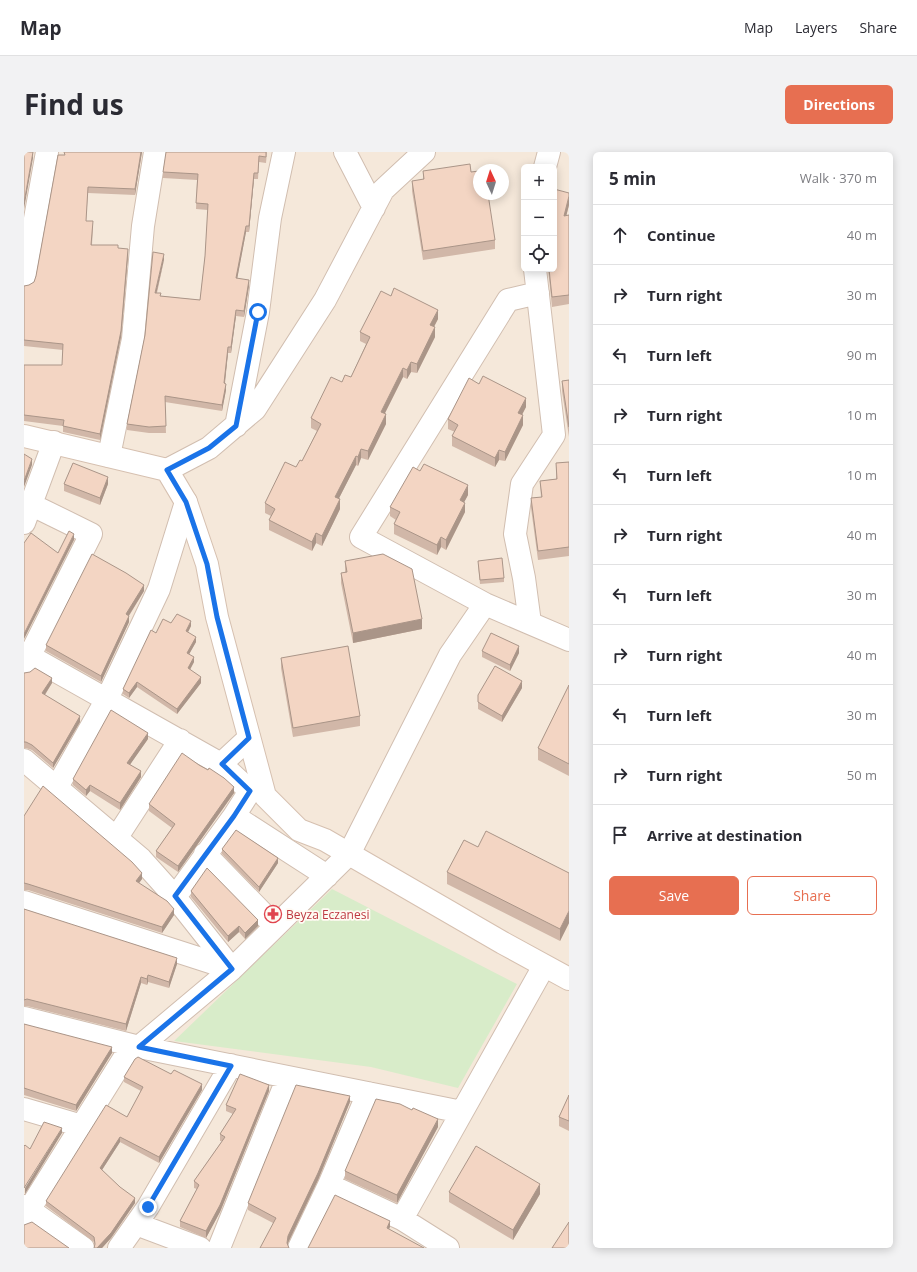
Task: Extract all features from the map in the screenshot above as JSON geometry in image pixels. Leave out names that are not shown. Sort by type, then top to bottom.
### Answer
[{"type":"street","points":[[24,280],[46,152]]},
{"type":"street","points":[[109,456],[133,339],[143,226],[155,152]]},
{"type":"street","points":[[236,426],[258,312],[270,218],[284,152]]},
{"type":"street","points":[[345,152],[374,208]]},
{"type":"street","points":[[24,436],[167,470],[209,448],[255,409],[325,300],[383,190],[424,152]]},
{"type":"street","points":[[546,164],[548,152]]},
{"type":"street","points":[[530,623],[524,578],[515,534],[522,484],[554,435],[535,272]]},
{"type":"street","points":[[538,293],[508,300],[361,537],[485,604],[569,640]]},
{"type":"street","points":[[54,442],[28,514],[91,534],[26,659],[107,699],[222,764],[250,791],[234,816],[175,896]]},
{"type":"street","points":[[167,470],[186,502],[207,564],[217,617],[265,796],[298,830],[325,840],[569,979]]},
{"type":"street","points":[[57,787],[107,699],[159,589],[186,502]]},
{"type":"street","points":[[83,1248],[26,1211],[82,1126],[126,1055],[139,1047],[232,969],[349,854],[450,655],[485,604]]},
{"type":"street","points":[[222,764],[249,738]]},
{"type":"street","points":[[116,837],[180,740]]},
{"type":"street","points":[[24,760],[141,859],[175,896],[232,969]]},
{"type":"street","points":[[234,816],[327,876]]},
{"type":"street","points":[[205,854],[275,926]]},
{"type":"street","points":[[24,902],[232,969]]},
{"type":"street","points":[[402,1219],[544,966]]},
{"type":"street","points":[[24,1018],[139,1047],[462,1112]]},
{"type":"street","points":[[119,1248],[148,1207],[231,1066]]},
{"type":"street","points":[[218,1248],[288,1077]]},
{"type":"street","points":[[299,1248],[329,1184],[368,1093]]},
{"type":"street","points":[[24,1109],[82,1126]]},
{"type":"street","points":[[329,1184],[402,1219],[448,1248]]},
{"type":"street","points":[[136,1224],[200,1248]]},
{"type":"shaded area","points":[[24,152],[569,152],[569,1248],[24,1248]]},
{"type":"green space","points":[[332,889],[517,984],[458,1088],[371,1067],[174,1041]]},
{"type":"building","points":[[24,152],[33,152],[24,203]]},
{"type":"building","points":[[64,152],[141,152],[135,189],[88,187],[86,221],[93,221],[91,245],[118,245],[118,248],[128,249],[121,331],[100,434],[63,426],[64,420],[24,415],[24,365],[62,365],[63,344],[24,340],[24,286],[34,282],[36,276],[58,155],[65,155]]},
{"type":"building","points":[[166,152],[266,152],[266,157],[259,156],[258,173],[254,173],[249,226],[246,226],[236,278],[249,280],[244,311],[236,310],[231,347],[228,347],[224,383],[226,384],[222,405],[165,396],[166,426],[149,427],[127,424],[145,335],[153,252],[164,254],[155,293],[161,293],[160,296],[200,300],[205,256],[208,204],[196,203],[198,174],[163,172]]},
{"type":"building","points":[[470,164],[471,172],[473,172],[473,200],[489,200],[495,240],[423,251],[412,181],[424,179],[423,171]]},
{"type":"building","points":[[557,190],[569,193],[564,216],[569,215],[569,295],[552,297],[549,272],[557,272]]},
{"type":"building","points":[[394,288],[438,310],[430,325],[435,327],[417,364],[411,362],[407,370],[403,368],[381,412],[386,414],[368,451],[361,449],[358,457],[356,456],[335,497],[340,499],[322,536],[316,533],[312,542],[269,520],[275,509],[265,503],[285,462],[296,467],[300,460],[302,461],[321,424],[311,418],[331,377],[342,382],[345,375],[351,377],[370,337],[360,332],[381,291],[391,296]]},
{"type":"building","points":[[483,376],[526,398],[518,413],[523,415],[505,452],[499,450],[495,458],[452,436],[458,425],[448,419],[469,378],[479,384]]},
{"type":"building","points":[[569,380],[569,427],[562,381]]},
{"type":"building","points":[[24,454],[32,459],[24,481]]},
{"type":"building","points":[[569,462],[569,547],[538,551],[531,498],[542,497],[540,481],[557,479],[556,463]]},
{"type":"building","points":[[73,463],[108,477],[100,498],[64,484]]},
{"type":"building","points":[[424,464],[468,485],[460,500],[465,503],[446,540],[441,537],[437,545],[394,524],[400,512],[390,507],[413,467],[420,471]]},
{"type":"building","points":[[69,531],[74,534],[24,634],[24,543],[31,533],[58,553]]},
{"type":"building","points":[[92,554],[144,585],[126,614],[129,616],[101,676],[46,645]]},
{"type":"building","points":[[383,554],[412,569],[422,619],[353,633],[341,573],[347,572],[345,561]]},
{"type":"building","points":[[502,558],[504,578],[480,580],[478,561]]},
{"type":"building","points":[[177,614],[191,621],[186,631],[196,637],[187,653],[194,657],[188,668],[201,677],[177,709],[137,682],[129,693],[123,689],[151,630],[156,633],[163,619],[171,623]]},
{"type":"building","points":[[491,633],[519,646],[510,665],[482,651]]},
{"type":"building","points":[[348,646],[360,716],[293,728],[281,658]]},
{"type":"building","points":[[495,666],[522,681],[502,716],[478,702],[478,695]]},
{"type":"building","points":[[35,668],[52,678],[42,693],[80,716],[53,763],[32,745],[24,742],[24,673],[30,672]]},
{"type":"building","points":[[569,685],[569,764],[538,748]]},
{"type":"building","points":[[111,710],[148,733],[127,763],[141,771],[120,803],[90,785],[86,790],[73,779]]},
{"type":"building","points":[[182,753],[208,770],[209,768],[234,787],[178,866],[156,851],[175,824],[149,804]]},
{"type":"building","points":[[43,786],[132,862],[142,873],[136,881],[167,901],[174,909],[162,927],[24,883],[24,816]]},
{"type":"building","points":[[236,830],[278,858],[259,887],[222,849]]},
{"type":"building","points":[[486,831],[569,873],[569,911],[560,929],[447,872],[464,840],[478,847]]},
{"type":"building","points":[[207,868],[258,920],[245,933],[239,926],[228,936],[191,891]]},
{"type":"building","points":[[24,909],[177,958],[169,982],[148,975],[147,979],[141,977],[126,1024],[27,999],[24,1000]]},
{"type":"building","points":[[24,1024],[112,1047],[76,1105],[24,1088]]},
{"type":"building","points":[[138,1057],[171,1074],[174,1070],[202,1084],[159,1157],[120,1137],[100,1168],[120,1187],[135,1198],[111,1233],[97,1248],[94,1248],[94,1237],[46,1201],[106,1105],[127,1117],[143,1087],[124,1077],[135,1059]]},
{"type":"building","points":[[240,1074],[269,1085],[220,1205],[206,1231],[180,1221],[199,1185],[194,1181],[225,1137],[220,1134],[236,1109],[226,1105]]},
{"type":"building","points":[[296,1085],[350,1096],[318,1173],[288,1236],[287,1243],[289,1248],[260,1248],[276,1218],[248,1203]]},
{"type":"building","points":[[569,1095],[569,1121],[559,1117]]},
{"type":"building","points":[[376,1099],[400,1104],[412,1110],[413,1108],[438,1119],[397,1195],[345,1171]]},
{"type":"building","points":[[44,1122],[62,1128],[24,1188],[24,1146],[25,1145],[30,1149]]},
{"type":"building","points":[[476,1146],[540,1184],[513,1230],[449,1192]]},
{"type":"building","points":[[335,1195],[390,1221],[387,1228],[424,1248],[308,1248]]},
{"type":"building","points":[[32,1222],[69,1248],[24,1248],[24,1225]]},
{"type":"building","points":[[569,1222],[569,1248],[552,1248]]},
{"type":"place","name":"Beyza Eczanesi","points":[[273,914]]},
{"type":"route","points":[[148,1207],[231,1066],[139,1047],[232,969],[175,896],[234,816],[250,791],[222,764],[249,738],[217,617],[207,564],[186,502],[167,470],[209,448],[236,426],[258,312]]}]
